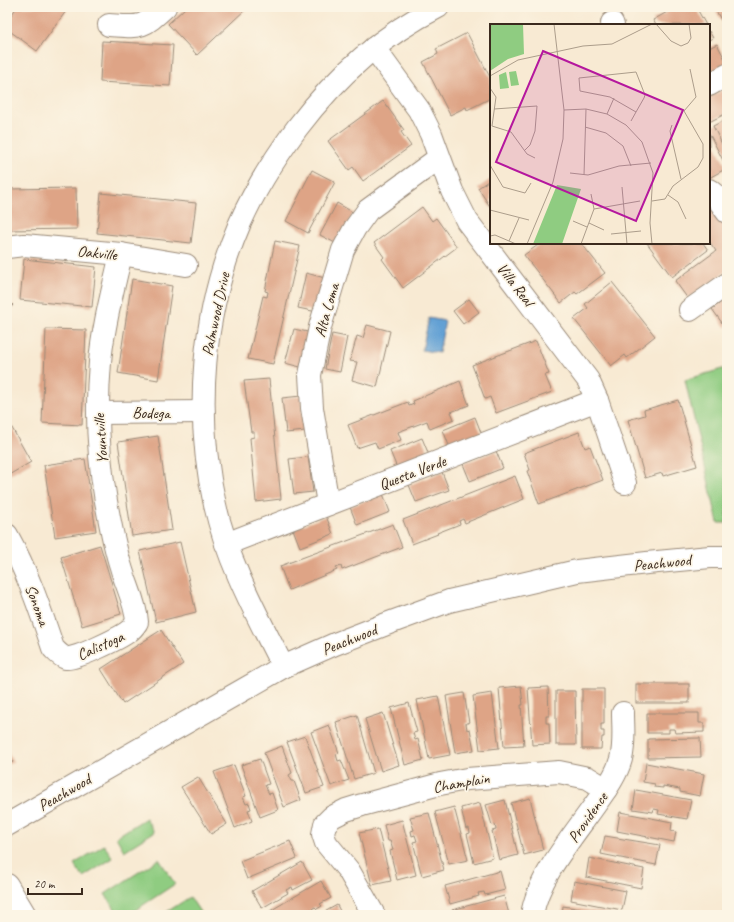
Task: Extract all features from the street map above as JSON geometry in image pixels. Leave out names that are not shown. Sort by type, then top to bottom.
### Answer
[{"type":"street","points":[[109,25],[136,26],[144,24],[150,21],[165,7]]},
{"type":"street","name":"Palmwood Drive","points":[[283,667],[252,607],[226,544],[215,507],[210,478],[203,412],[204,367],[209,327],[218,283],[240,223],[264,177],[278,154],[302,122],[338,80],[374,48],[408,24],[438,7]]},
{"type":"street","name":"Villa Real","points":[[374,48],[419,110],[431,134],[452,191],[467,222],[588,380],[597,400],[625,483]]},
{"type":"street","points":[[710,84],[727,75]]},
{"type":"street","name":"Alta Loma","points":[[328,504],[312,408],[310,375],[320,327],[343,250],[354,228],[368,210],[439,158]]},
{"type":"street","points":[[710,191],[727,212]]},
{"type":"street","name":"Oakville","points":[[7,247],[24,245],[121,254],[186,265]]},
{"type":"street","name":"Yountville","points":[[121,254],[108,309],[100,361],[98,412],[99,441],[106,500],[116,549],[137,610],[137,622]]},
{"type":"street","points":[[690,310],[727,284]]},
{"type":"street","name":"Questa Verde","points":[[226,544],[597,400]]},
{"type":"street","name":"Bodega","points":[[98,412],[203,412]]},
{"type":"street","name":"Sonoma","points":[[7,535],[24,568],[53,648],[58,654]]},
{"type":"street","name":"Peachwood","points":[[7,825],[283,667],[349,638],[456,599],[577,571],[710,557],[727,557]]},
{"type":"street","name":"Calistoga","points":[[58,654],[67,658],[76,657],[91,651],[130,631],[137,622]]},
{"type":"street","name":"Providence","points":[[532,915],[538,890],[550,868],[606,789],[618,768],[622,757],[623,712]]},
{"type":"street","name":"Champlain","points":[[374,915],[348,871],[326,843],[323,834],[324,824],[332,817],[346,810],[467,778],[559,772],[588,778],[606,789]]},
{"type":"street","points":[[7,884],[25,915]]},
{"type":"green space","points":[[722,369],[727,369],[727,523],[718,523],[685,380]]},
{"type":"green space","points":[[146,818],[154,832],[124,851],[116,837]]},
{"type":"green space","points":[[104,845],[113,858],[83,877],[74,864]]},
{"type":"green space","points":[[159,859],[175,884],[128,915],[119,915],[105,894]]},
{"type":"green space","points":[[190,897],[202,915],[162,915]]},
{"type":"water","points":[[429,318],[445,321],[439,353],[422,350]]},
{"type":"building","points":[[17,7],[69,7],[37,51],[7,29],[7,21]]},
{"type":"building","points":[[186,7],[248,7],[197,55],[168,24]]},
{"type":"building","points":[[676,7],[696,7],[705,24],[655,24],[653,20]]},
{"type":"building","points":[[714,7],[727,7],[727,31]]},
{"type":"building","points":[[467,33],[490,77],[490,98],[467,110],[466,107],[450,115],[423,62],[438,54],[436,49]]},
{"type":"building","points":[[710,33],[713,38],[710,40]]},
{"type":"building","points":[[102,41],[173,45],[170,86],[100,82]]},
{"type":"building","points":[[717,44],[727,63],[710,72],[710,48]]},
{"type":"building","points":[[727,88],[727,113],[710,122],[710,96]]},
{"type":"building","points":[[383,101],[404,130],[401,132],[411,146],[363,181],[353,167],[349,170],[328,141]]},
{"type":"building","points":[[727,119],[727,154],[713,126]]},
{"type":"building","points":[[710,135],[727,168],[710,177]]},
{"type":"building","points":[[312,170],[335,182],[308,233],[286,221]]},
{"type":"building","points":[[490,180],[490,206],[478,188]]},
{"type":"building","points":[[76,188],[77,229],[7,230],[7,189]]},
{"type":"building","points":[[101,193],[196,203],[191,243],[97,233]]},
{"type":"building","points":[[337,203],[354,213],[337,244],[320,235]]},
{"type":"building","points":[[710,205],[727,228],[727,271],[688,299],[675,281],[716,251],[710,242]]},
{"type":"building","points":[[422,207],[432,221],[436,218],[457,247],[403,288],[382,259],[384,257],[374,243]]},
{"type":"building","points":[[275,241],[300,246],[273,364],[248,359],[263,296],[267,297],[268,292],[265,291]]},
{"type":"building","points":[[537,244],[582,244],[605,273],[577,294],[575,292],[561,303],[524,255],[538,245]]},
{"type":"building","points":[[648,244],[704,244],[708,250],[672,277]]},
{"type":"building","points":[[24,259],[96,267],[92,307],[20,300]]},
{"type":"building","points":[[306,273],[325,278],[317,312],[298,308]]},
{"type":"building","points":[[132,279],[172,286],[158,380],[118,373]]},
{"type":"building","points":[[612,282],[655,336],[627,358],[625,355],[611,366],[574,319],[588,308],[585,304]]},
{"type":"building","points":[[727,298],[727,326],[725,327],[712,309]]},
{"type":"building","points":[[7,299],[13,305],[7,312]]},
{"type":"building","points":[[469,299],[479,312],[463,324],[453,311]]},
{"type":"building","points":[[367,325],[390,331],[377,387],[352,380],[357,362],[350,361],[357,336],[363,338]]},
{"type":"building","points":[[46,329],[86,330],[82,425],[42,423]]},
{"type":"building","points":[[294,329],[312,333],[304,368],[285,363]]},
{"type":"building","points":[[332,334],[347,337],[340,372],[325,369]]},
{"type":"building","points":[[536,341],[549,374],[545,375],[552,392],[496,413],[490,397],[485,399],[472,365]]},
{"type":"building","points":[[269,379],[281,499],[256,502],[250,438],[254,437],[254,432],[251,432],[244,381]]},
{"type":"building","points":[[460,381],[469,405],[451,412],[454,419],[430,429],[427,421],[398,432],[401,440],[378,449],[375,442],[357,448],[348,425],[408,402],[409,406],[414,404],[413,401]]},
{"type":"building","points":[[301,396],[305,431],[286,433],[282,398]]},
{"type":"building","points":[[678,400],[697,466],[663,476],[662,473],[645,478],[628,420],[645,415],[644,410]]},
{"type":"building","points":[[475,417],[482,435],[450,448],[443,430]]},
{"type":"building","points":[[7,419],[31,462],[7,476]]},
{"type":"building","points":[[579,432],[585,448],[590,446],[603,480],[539,504],[527,471],[530,470],[524,453]]},
{"type":"building","points":[[158,436],[172,530],[132,536],[118,442]]},
{"type":"building","points":[[422,438],[429,455],[397,468],[390,451]]},
{"type":"building","points":[[496,451],[503,468],[470,481],[463,464]]},
{"type":"building","points":[[308,457],[313,492],[294,494],[289,459]]},
{"type":"building","points":[[85,459],[96,531],[55,537],[44,465]]},
{"type":"building","points":[[442,472],[449,490],[416,502],[409,485]]},
{"type":"building","points":[[515,476],[524,499],[465,523],[463,519],[459,521],[460,524],[412,544],[403,520]]},
{"type":"building","points":[[383,494],[390,512],[357,525],[350,507]]},
{"type":"building","points":[[326,516],[333,534],[300,547],[293,529]]},
{"type":"building","points":[[393,524],[402,547],[342,570],[341,566],[336,568],[337,570],[289,590],[280,566]]},
{"type":"building","points":[[180,542],[196,612],[156,622],[140,551]]},
{"type":"building","points":[[100,545],[121,614],[82,626],[61,557]]},
{"type":"building","points":[[161,630],[183,664],[123,704],[101,669]]},
{"type":"building","points":[[636,684],[689,684],[689,703],[636,703]]},
{"type":"building","points":[[521,686],[524,746],[504,747],[499,688]]},
{"type":"building","points":[[548,687],[549,716],[546,716],[546,723],[549,723],[550,744],[532,745],[528,688]]},
{"type":"building","points":[[582,689],[604,689],[604,724],[601,724],[601,731],[604,731],[604,737],[602,737],[601,749],[582,749]]},
{"type":"building","points":[[556,691],[575,691],[576,745],[556,745]]},
{"type":"building","points":[[464,693],[469,723],[466,723],[467,730],[470,729],[474,750],[455,753],[446,696]]},
{"type":"building","points":[[492,693],[499,748],[480,750],[473,696]]},
{"type":"building","points":[[438,696],[450,755],[429,759],[417,700]]},
{"type":"building","points":[[409,703],[417,732],[413,733],[415,740],[418,739],[423,760],[405,765],[391,708]]},
{"type":"building","points":[[383,713],[399,765],[381,771],[365,719]]},
{"type":"building","points":[[647,713],[699,713],[699,723],[704,723],[704,732],[675,733],[674,729],[669,729],[669,733],[647,733]]},
{"type":"building","points":[[357,715],[374,773],[354,779],[336,722]]},
{"type":"building","points":[[329,725],[339,753],[336,754],[338,761],[341,760],[349,780],[331,786],[311,732]]},
{"type":"building","points":[[305,736],[324,787],[306,793],[287,742]]},
{"type":"building","points":[[700,738],[701,757],[648,758],[648,739]]},
{"type":"building","points":[[282,746],[292,773],[289,775],[292,781],[294,781],[301,800],[284,807],[264,753]]},
{"type":"building","points":[[7,751],[13,762],[7,765]]},
{"type":"building","points":[[260,759],[269,784],[265,785],[269,794],[272,793],[278,810],[260,817],[241,765]]},
{"type":"building","points":[[646,763],[704,774],[700,796],[680,792],[680,789],[663,786],[663,788],[654,787],[655,784],[643,782]]},
{"type":"building","points":[[234,765],[246,796],[243,797],[246,804],[249,803],[251,809],[248,810],[252,821],[235,828],[214,772]]},
{"type":"building","points":[[198,777],[227,824],[211,834],[181,787]]},
{"type":"building","points":[[636,790],[691,800],[687,819],[658,814],[659,810],[654,809],[653,812],[633,809]]},
{"type":"building","points":[[530,798],[543,850],[524,855],[511,803]]},
{"type":"building","points":[[505,800],[518,855],[499,860],[492,831],[496,830],[495,824],[492,825],[486,805]]},
{"type":"building","points":[[480,803],[493,858],[474,863],[467,834],[470,833],[469,828],[466,829],[461,808]]},
{"type":"building","points":[[454,807],[468,860],[449,864],[435,812]]},
{"type":"building","points":[[620,812],[672,822],[671,831],[676,832],[674,842],[617,831]]},
{"type":"building","points":[[429,813],[444,870],[422,876],[413,842],[417,841],[415,835],[412,836],[411,831],[414,830],[410,817]]},
{"type":"building","points":[[402,820],[416,875],[397,880],[390,851],[393,850],[390,841],[388,841],[384,825]]},
{"type":"building","points":[[378,829],[391,881],[372,885],[359,833]]},
{"type":"building","points":[[605,836],[660,845],[656,865],[601,854]]},
{"type":"building","points":[[290,841],[297,858],[247,879],[240,861]]},
{"type":"building","points":[[589,858],[644,869],[641,888],[586,877]]},
{"type":"building","points":[[302,862],[312,880],[293,890],[292,887],[286,890],[288,893],[262,908],[252,891]]},
{"type":"building","points":[[500,871],[505,890],[485,895],[484,892],[478,893],[479,896],[450,904],[445,886]]},
{"type":"building","points":[[321,881],[331,898],[320,904],[322,906],[317,909],[315,907],[310,910],[311,912],[307,915],[272,915],[270,911]]},
{"type":"building","points":[[574,881],[626,891],[622,910],[571,900]]},
{"type":"building","points":[[504,896],[509,914],[453,915],[452,910]]},
{"type":"building","points":[[337,905],[342,915],[319,915]]},
{"type":"building","points":[[563,906],[611,914],[611,915],[562,915]]},
{"type":"building","points":[[727,909],[727,915],[722,915]]}]
